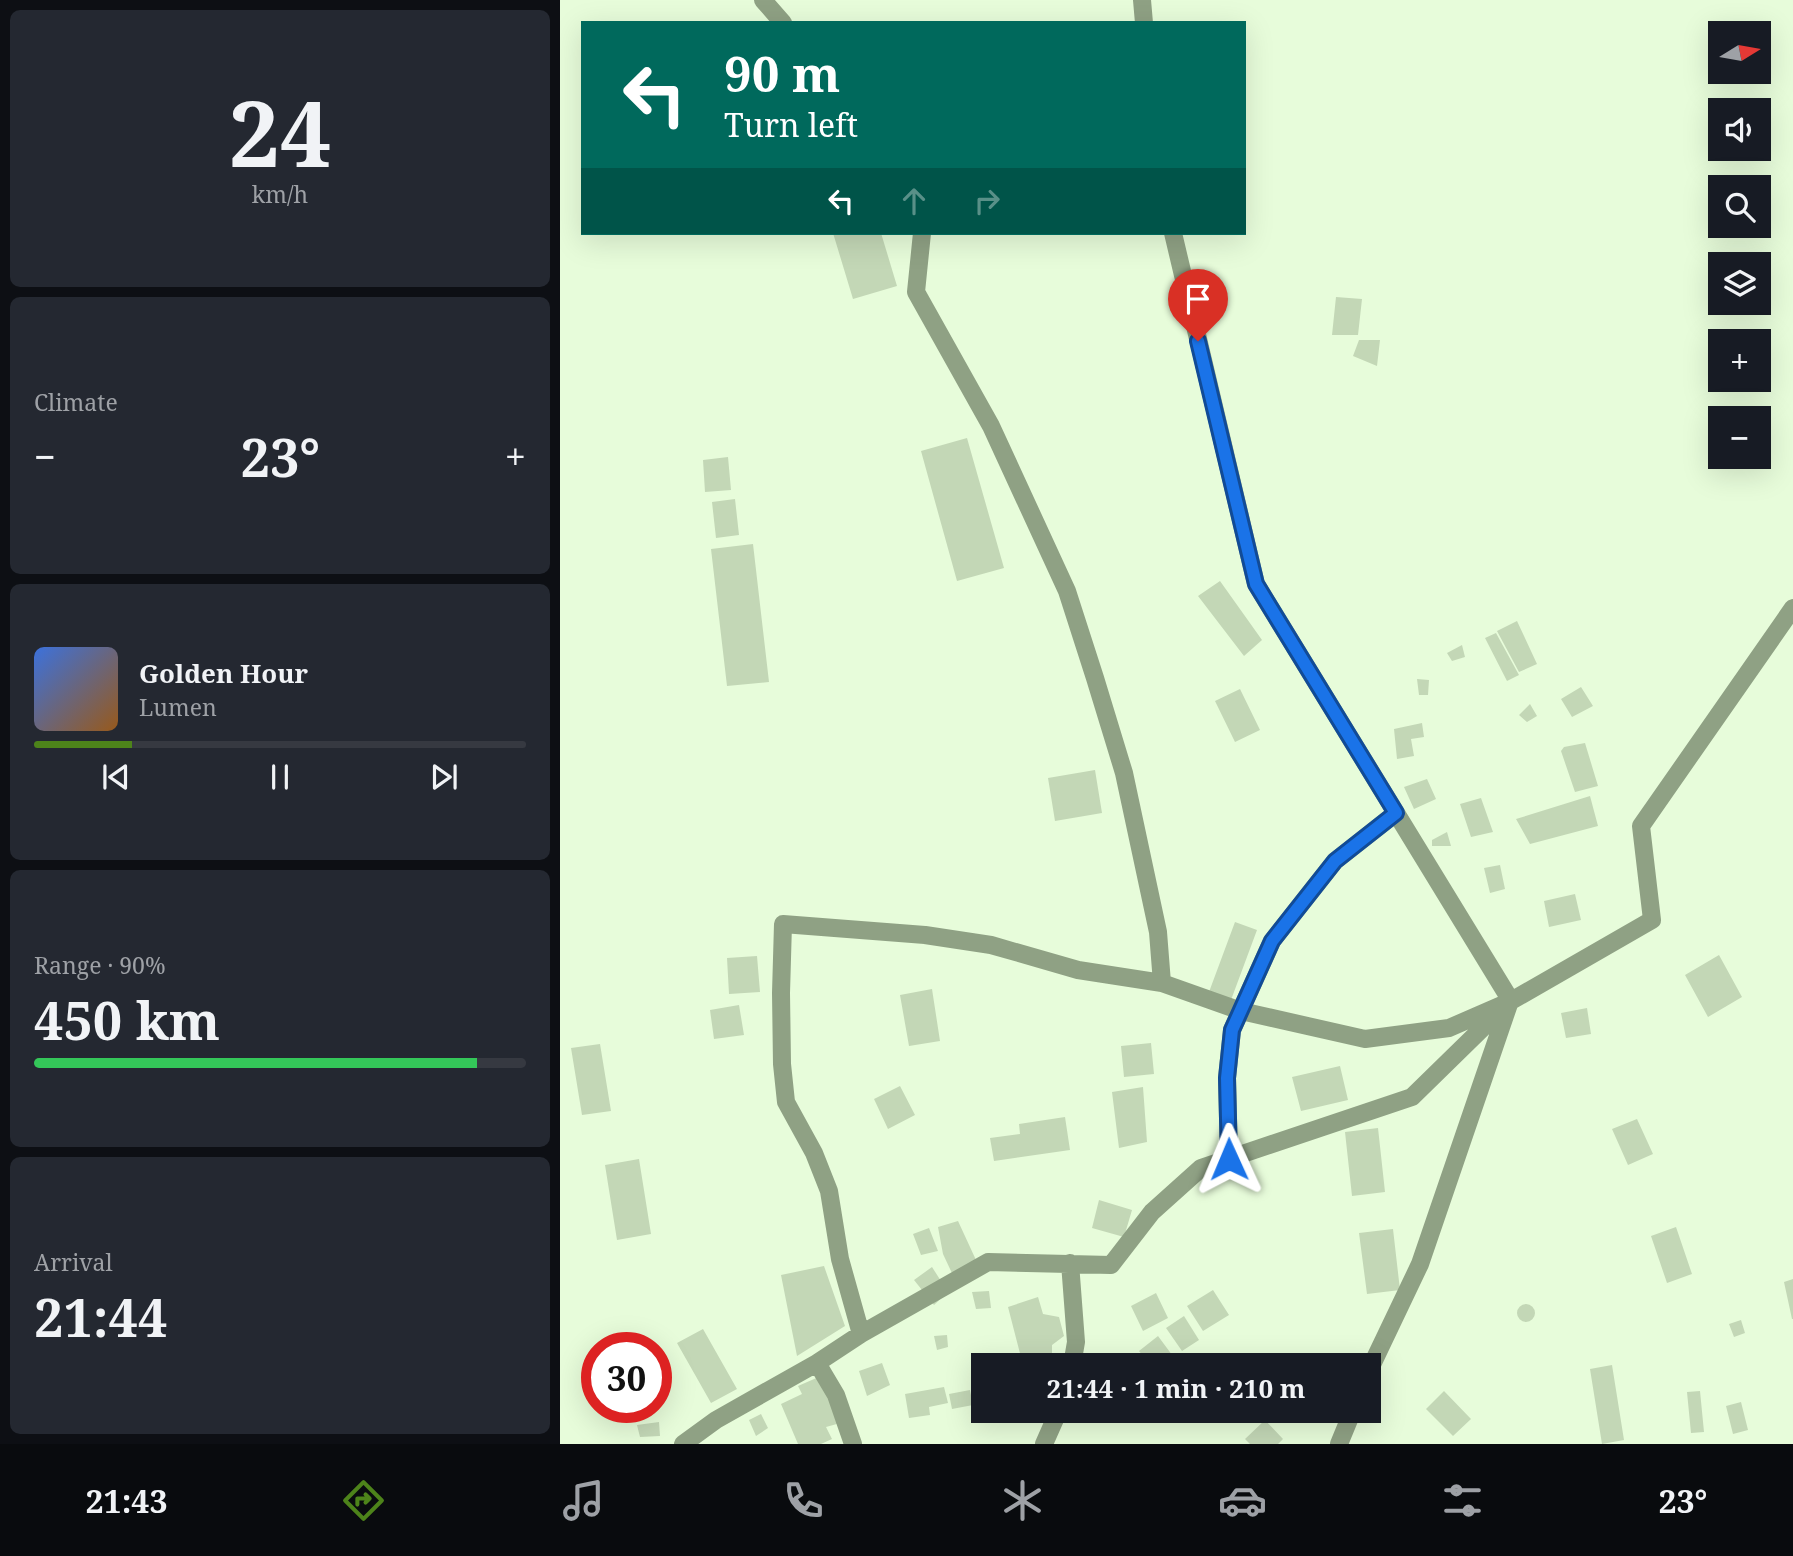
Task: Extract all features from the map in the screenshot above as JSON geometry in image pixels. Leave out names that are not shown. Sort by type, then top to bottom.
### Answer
[{"type":"street","points":[[763,0],[781,21]]},
{"type":"street","points":[[1142,0],[1144,21]]},
{"type":"street","points":[[922,235],[916,292],[990,426],[1067,591],[1095,678],[1127,786],[1158,932],[1162,983]]},
{"type":"street","points":[[1173,235],[1256,584],[1511,1001]]},
{"type":"street","points":[[861,1334],[840,1259],[829,1191],[814,1153],[786,1102],[782,1064],[783,924],[925,935],[991,946],[1078,970],[1162,983],[1241,1011],[1365,1039],[1449,1028],[1511,1001],[1652,920],[1641,826],[1793,608]]},
{"type":"street","points":[[1229,1159],[1227,1078],[1232,1030],[1272,941],[1335,861],[1396,813]]},
{"type":"street","points":[[683,1444],[716,1420],[988,1262],[1111,1265],[1152,1212],[1201,1168],[1412,1097],[1511,1001]]},
{"type":"street","points":[[1378,1353],[1420,1264],[1511,1001]]},
{"type":"street","points":[[1070,1263],[1076,1342],[1074,1353]]},
{"type":"street","points":[[817,1363],[836,1395],[853,1444]]},
{"type":"street","points":[[1044,1444],[1053,1423]]},
{"type":"street","points":[[1339,1444],[1348,1423]]},
{"type":"building","points":[[834,235],[882,235],[897,286],[853,299]]},
{"type":"building","points":[[1336,297],[1362,299],[1358,335],[1332,335]]},
{"type":"building","points":[[1359,340],[1380,340],[1377,366],[1353,356]]},
{"type":"building","points":[[967,438],[1004,568],[957,581],[921,451]]},
{"type":"building","points":[[728,457],[731,490],[705,492],[703,460]]},
{"type":"building","points":[[735,499],[739,535],[716,538],[712,502]]},
{"type":"building","points":[[753,544],[769,682],[727,686],[711,549]]},
{"type":"building","points":[[1220,581],[1262,640],[1244,656],[1198,596]]},
{"type":"building","points":[[1517,621],[1537,664],[1519,672],[1497,631]]},
{"type":"building","points":[[1496,633],[1519,675],[1507,681],[1485,638]]},
{"type":"building","points":[[1462,645],[1465,657],[1452,661],[1447,653]]},
{"type":"building","points":[[1417,679],[1429,680],[1428,695],[1419,695]]},
{"type":"building","points":[[1581,687],[1593,706],[1572,717],[1561,699]]},
{"type":"building","points":[[1240,689],[1260,730],[1235,742],[1215,701]]},
{"type":"building","points":[[1530,704],[1537,716],[1527,722],[1519,715]]},
{"type":"building","points":[[1422,723],[1424,737],[1411,739],[1414,756],[1397,759],[1394,729]]},
{"type":"building","points":[[1585,743],[1598,786],[1575,792],[1561,751],[1564,747]]},
{"type":"building","points":[[1095,770],[1102,813],[1055,821],[1048,778]]},
{"type":"building","points":[[1427,779],[1436,799],[1414,809],[1404,787]]},
{"type":"building","points":[[1590,796],[1598,826],[1530,844],[1516,819]]},
{"type":"building","points":[[1481,798],[1493,832],[1471,837],[1460,804]]},
{"type":"building","points":[[1447,832],[1451,846],[1432,846],[1432,840]]},
{"type":"building","points":[[1500,865],[1505,889],[1490,893],[1484,868]]},
{"type":"building","points":[[1575,894],[1581,920],[1549,927],[1544,901]]},
{"type":"building","points":[[1235,922],[1257,930],[1231,1000],[1209,992]]},
{"type":"building","points":[[1719,955],[1742,997],[1708,1017],[1685,975]]},
{"type":"building","points":[[757,956],[760,992],[729,994],[727,958]]},
{"type":"building","points":[[932,989],[940,1041],[909,1046],[900,995]]},
{"type":"building","points":[[739,1005],[744,1035],[714,1039],[710,1010]]},
{"type":"building","points":[[1587,1008],[1591,1034],[1566,1038],[1561,1013]]},
{"type":"building","points":[[1151,1043],[1154,1074],[1124,1077],[1121,1046]]},
{"type":"building","points":[[600,1044],[611,1111],[582,1115],[571,1048]]},
{"type":"building","points":[[1340,1066],[1348,1100],[1301,1111],[1292,1077]]},
{"type":"building","points":[[900,1086],[915,1115],[888,1129],[874,1099]]},
{"type":"building","points":[[1143,1087],[1147,1142],[1119,1148],[1112,1092]]},
{"type":"building","points":[[1065,1117],[1070,1150],[994,1161],[990,1138],[1020,1134],[1019,1124]]},
{"type":"building","points":[[1637,1119],[1653,1154],[1628,1165],[1612,1129]]},
{"type":"building","points":[[1378,1128],[1385,1192],[1352,1196],[1345,1132]]},
{"type":"building","points":[[639,1159],[651,1234],[617,1240],[605,1165]]},
{"type":"building","points":[[1099,1200],[1132,1210],[1124,1237],[1092,1228]]},
{"type":"building","points":[[958,1221],[982,1273],[958,1286],[943,1254],[938,1227]]},
{"type":"building","points":[[1676,1227],[1692,1274],[1667,1283],[1651,1236]]},
{"type":"building","points":[[929,1228],[938,1251],[921,1255],[913,1234]]},
{"type":"building","points":[[1393,1229],[1400,1290],[1367,1294],[1359,1233]]},
{"type":"building","points":[[824,1266],[845,1326],[797,1356],[781,1275]]},
{"type":"building","points":[[932,1267],[948,1292],[934,1305],[914,1280]]},
{"type":"building","points":[[1793,1279],[1793,1319],[1792,1319],[1784,1282]]},
{"type":"building","points":[[1213,1290],[1229,1315],[1203,1331],[1187,1306]]},
{"type":"building","points":[[989,1291],[991,1308],[976,1309],[972,1292]]},
{"type":"building","points":[[1156,1293],[1168,1318],[1143,1331],[1131,1306]]},
{"type":"building","points":[[1038,1297],[1043,1314],[1059,1317],[1064,1336],[1052,1345],[1052,1353],[1020,1353],[1008,1307]]},
{"type":"building","points":[[1522,1304],[1530,1304],[1535,1313],[1533,1320],[1522,1322],[1517,1317],[1517,1309]]},
{"type":"building","points":[[1184,1316],[1199,1340],[1182,1351],[1166,1328]]},
{"type":"building","points":[[1741,1320],[1745,1333],[1734,1337],[1729,1324]]},
{"type":"building","points":[[703,1329],[737,1389],[711,1403],[677,1343]]},
{"type":"building","points":[[947,1335],[948,1347],[937,1350],[934,1336]]},
{"type":"building","points":[[1158,1336],[1171,1353],[1141,1353],[1139,1351]]},
{"type":"building","points":[[882,1363],[890,1385],[867,1396],[859,1371]]},
{"type":"building","points":[[1612,1365],[1624,1440],[1602,1444],[1590,1369]]},
{"type":"building","points":[[821,1376],[844,1422],[826,1427],[832,1439],[821,1444],[798,1444],[781,1404],[802,1394],[798,1386]]},
{"type":"building","points":[[944,1387],[948,1403],[929,1407],[930,1415],[909,1418],[905,1394]]},
{"type":"building","points":[[970,1390],[971,1405],[952,1409],[949,1394]]},
{"type":"building","points":[[1444,1391],[1471,1419],[1453,1436],[1426,1409]]},
{"type":"building","points":[[1700,1391],[1704,1432],[1691,1433],[1687,1392]]},
{"type":"building","points":[[1741,1402],[1748,1430],[1733,1434],[1726,1406]]},
{"type":"building","points":[[761,1414],[768,1428],[756,1436],[749,1420]]},
{"type":"building","points":[[659,1423],[660,1436],[640,1437],[637,1425]]},
{"type":"building","points":[[1262,1423],[1268,1423],[1283,1439],[1278,1444],[1250,1444],[1245,1439]]},
{"type":"route","points":[[1198,341],[1256,584],[1396,813],[1335,861],[1272,941],[1232,1030],[1227,1078],[1229,1159]]}]
